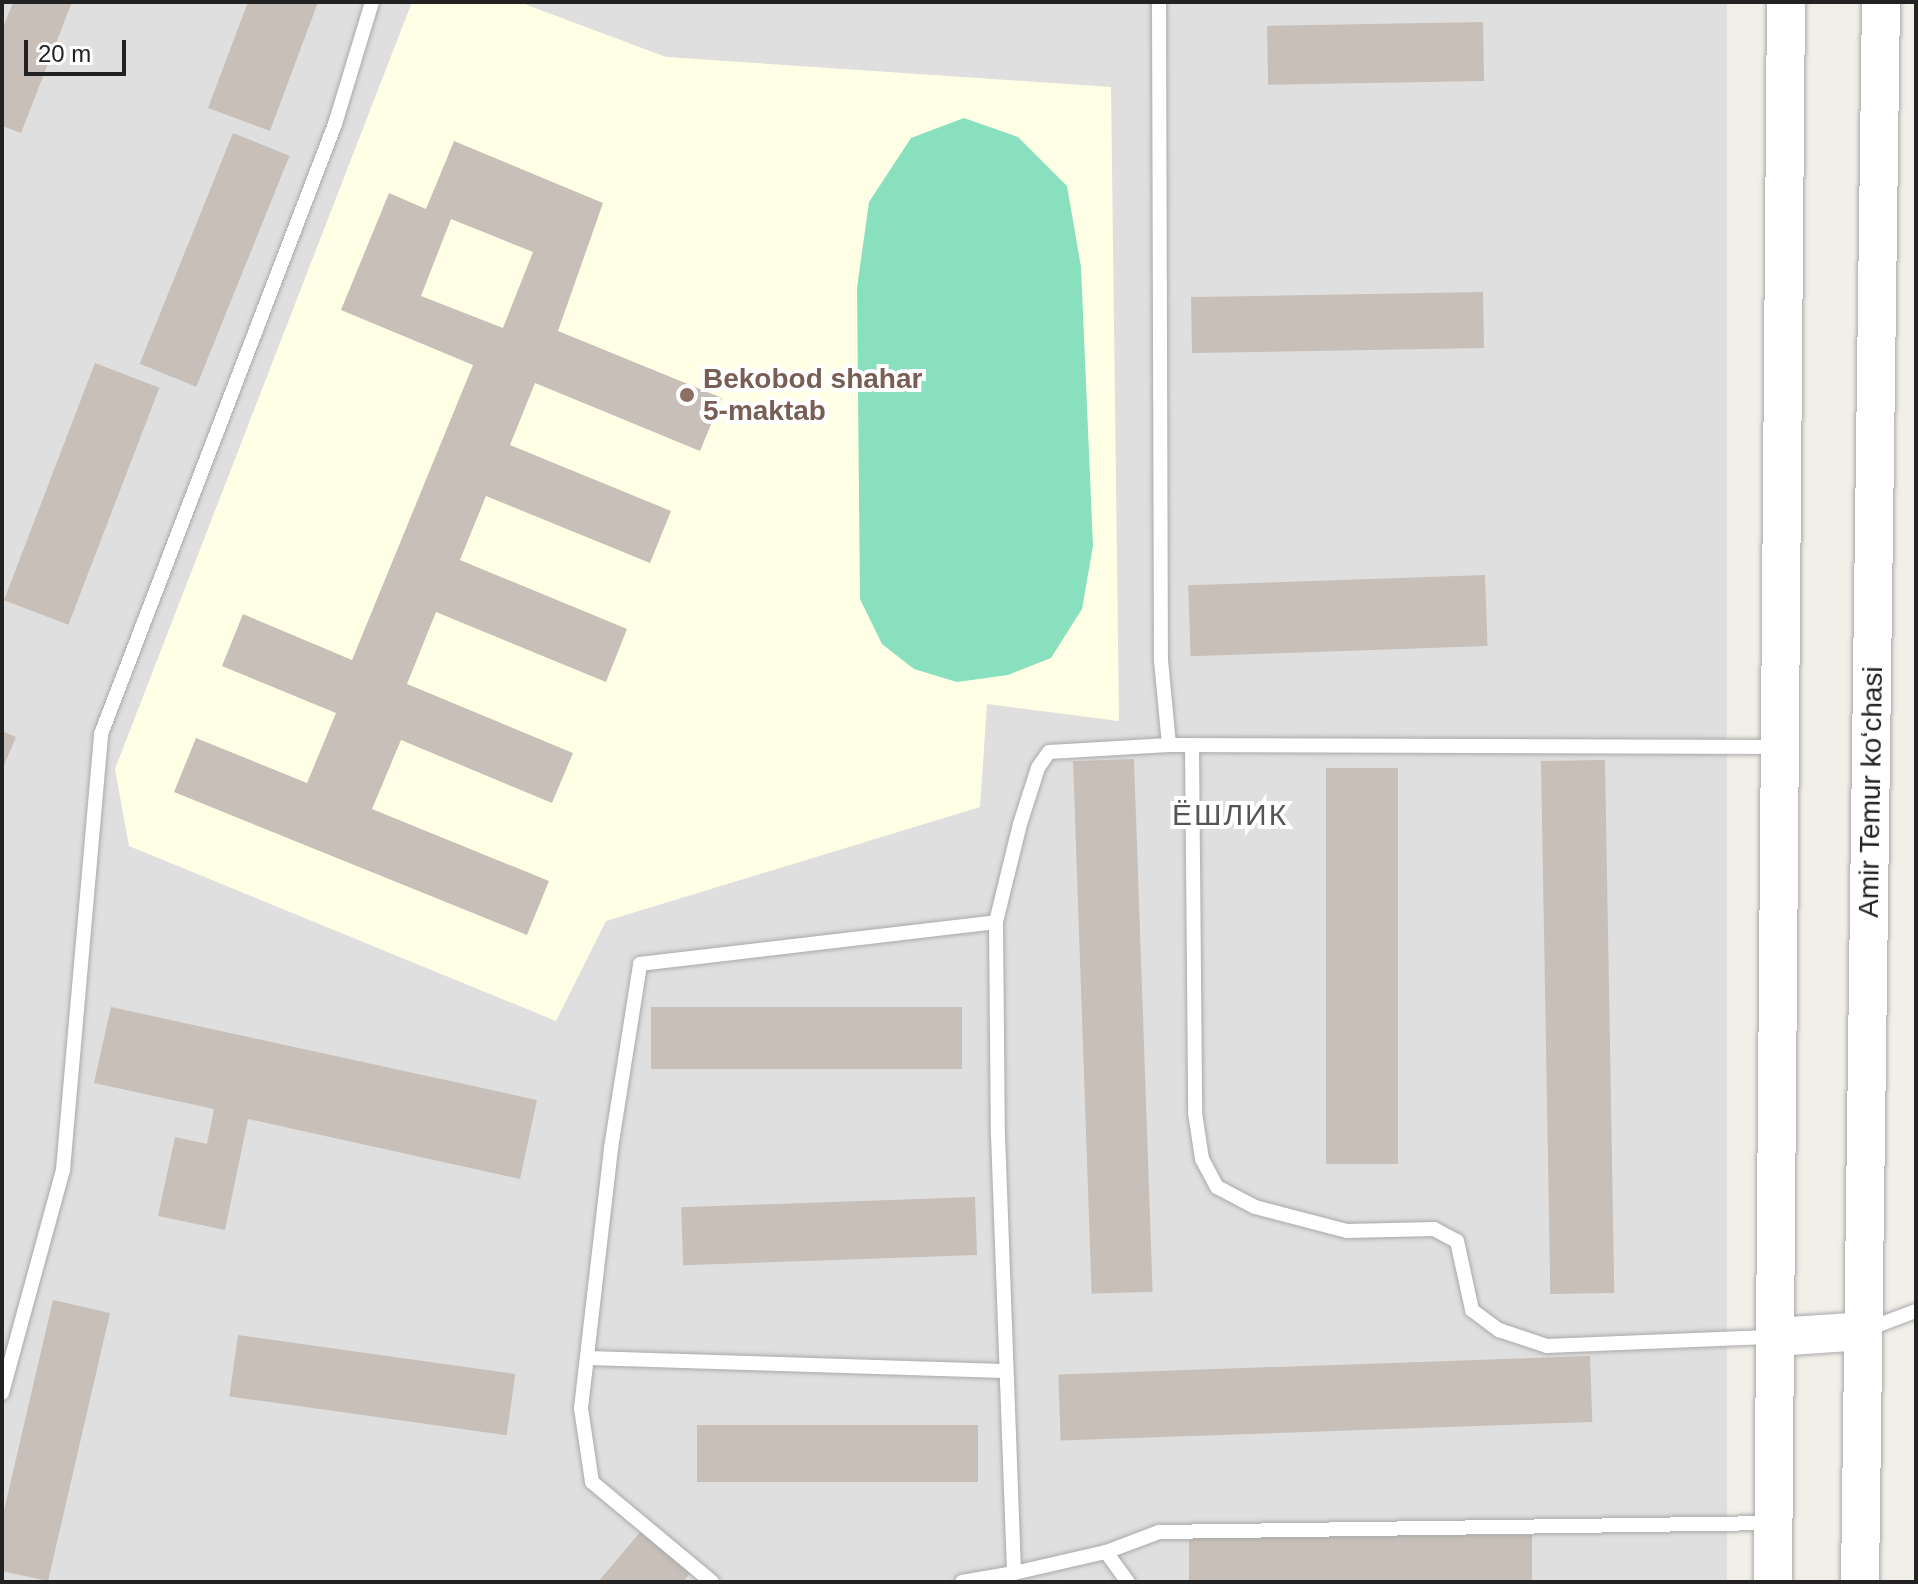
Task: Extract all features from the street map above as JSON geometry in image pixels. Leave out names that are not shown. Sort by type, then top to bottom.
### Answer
[{"type":"street","points":[[1773,1582],[1786,2]]},
{"type":"street","name":"Amir Temur koʻchasi","points":[[1860,1582],[1881,2]]},
{"type":"street","points":[[1776,1337],[1863,1331]]},
{"type":"lane","points":[[2,1393],[63,1170],[101,734],[335,124],[372,2]]},
{"type":"lane","points":[[1159,2],[1161,660],[1169,745]]},
{"type":"lane","points":[[1014,1573],[1005,1371],[996,922],[1020,824],[1038,768],[1049,752],[1169,745],[1781,747]]},
{"type":"lane","points":[[1192,745],[1195,1113],[1202,1159],[1217,1187],[1255,1207],[1347,1231],[1434,1229],[1457,1241],[1472,1310],[1499,1330],[1547,1346],[1776,1337]]},
{"type":"lane","points":[[712,1582],[592,1482],[581,1408],[640,964],[996,922]]},
{"type":"lane","points":[[1863,1331],[1916,1311]]},
{"type":"lane","points":[[587,1358],[1005,1371]]},
{"type":"lane","points":[[962,1582],[1106,1552],[1159,1532],[1773,1523]]},
{"type":"lane","points":[[1106,1552],[1128,1582]]},
{"type":"shaded area","points":[[2,2],[1727,2],[1727,1582],[2,1582]]},
{"type":"shaded area","name":"Bekobod shahar 5-maktab","points":[[412,2],[519,2],[666,57],[1111,87],[1119,721],[987,704],[980,807],[606,921],[556,1021],[129,846],[115,769]]},
{"type":"green space","points":[[964,118],[1018,137],[1067,186],[1081,267],[1093,546],[1082,609],[1051,658],[1008,675],[957,682],[914,669],[882,644],[860,599],[857,288],[869,202],[911,138]]},
{"type":"building","points":[[13,2],[72,2],[21,133],[2,126],[2,30]]},
{"type":"building","points":[[248,2],[318,2],[270,131],[208,108]]},
{"type":"building","points":[[1483,22],[1484,81],[1268,85],[1267,26]]},
{"type":"building","points":[[233,133],[290,156],[196,387],[140,364]]},
{"type":"building","points":[[454,141],[603,203],[558,331],[722,398],[700,451],[535,383],[510,445],[671,511],[650,563],[486,496],[460,560],[627,629],[606,682],[436,612],[407,684],[573,753],[552,803],[401,740],[372,809],[549,881],[527,935],[174,792],[196,738],[307,783],[336,713],[222,666],[243,614],[352,660],[473,365],[341,310],[389,193],[426,209]],"holes":[[[451,219],[533,252],[503,328],[421,296]]]},
{"type":"building","points":[[1483,292],[1484,348],[1192,353],[1191,297]]},
{"type":"building","points":[[95,363],[159,388],[68,625],[4,600]]},
{"type":"building","points":[[1485,575],[1487,646],[1191,656],[1188,585]]},
{"type":"building","points":[[2,731],[16,737],[2,770]]},
{"type":"building","points":[[1134,759],[1153,1292],[1092,1294],[1073,761]]},
{"type":"building","points":[[1605,760],[1614,1293],[1550,1294],[1541,761]]},
{"type":"building","points":[[1326,768],[1398,768],[1398,1164],[1326,1164]]},
{"type":"building","points":[[111,1007],[537,1100],[520,1179],[248,1119],[225,1230],[158,1216],[175,1137],[207,1144],[214,1109],[94,1083]]},
{"type":"building","points":[[651,1007],[962,1007],[962,1069],[651,1069]]},
{"type":"building","points":[[975,1197],[977,1255],[683,1265],[681,1207]]},
{"type":"building","points":[[53,1300],[110,1313],[48,1581],[2,1571],[2,1519]]},
{"type":"building","points":[[238,1335],[515,1374],[507,1435],[229,1396]]},
{"type":"building","points":[[1590,1356],[1592,1422],[1061,1441],[1058,1375]]},
{"type":"building","points":[[697,1425],[978,1425],[978,1482],[697,1482]]},
{"type":"building","points":[[641,1531],[690,1573],[683,1582],[598,1582]]},
{"type":"building","points":[[1189,1535],[1532,1535],[1532,1582],[1189,1582]]},
{"type":"place","name":"Bekobod shahar 5-maktab","points":[[687,395]]},
{"type":"district","name":"ЁШЛИК","points":[[1230,815]]}]
